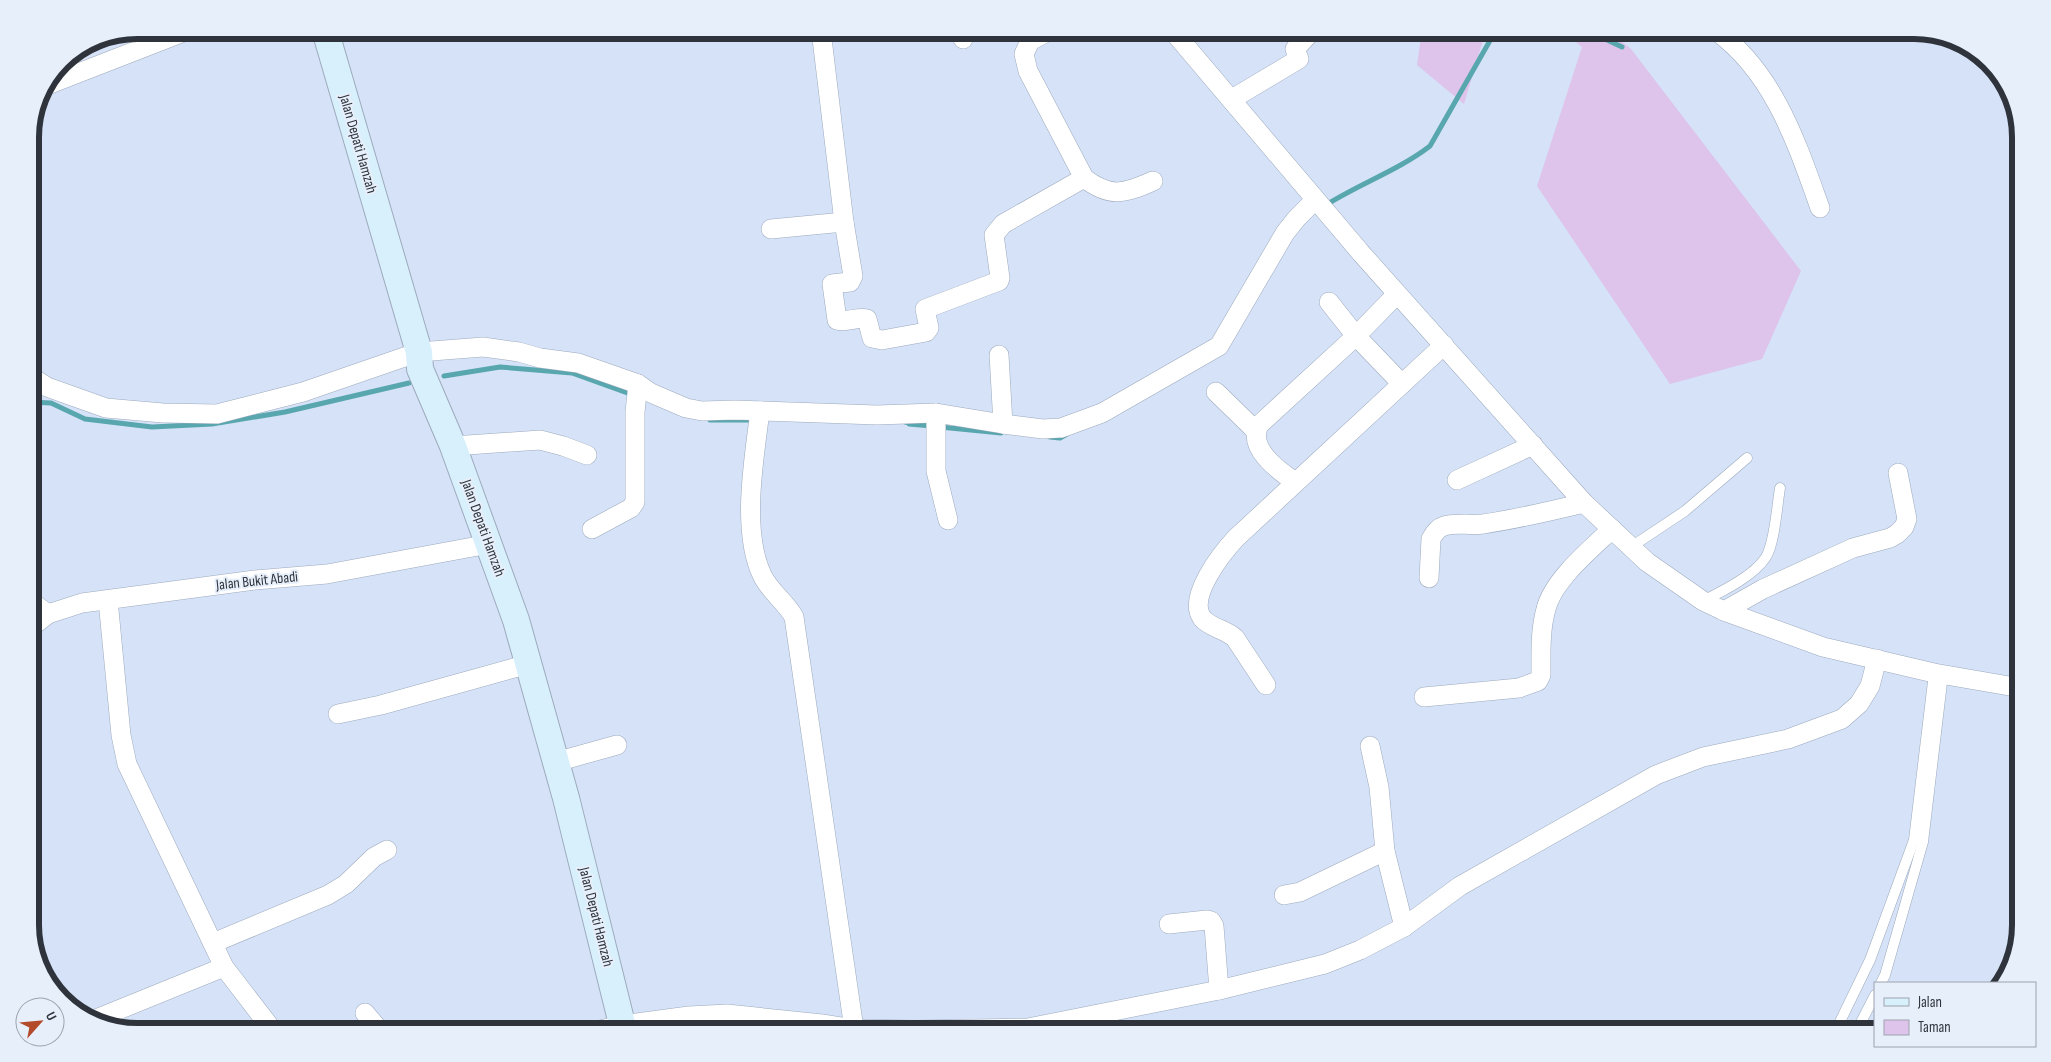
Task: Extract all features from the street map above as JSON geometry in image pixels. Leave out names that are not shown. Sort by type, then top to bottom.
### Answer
[{"type":"main road","name":"Jalan Depati Hamzah","points":[[328,39],[419,352],[420,370],[453,446],[516,620],[556,762],[622,1023]]},
{"type":"street","points":[[56,82],[166,39]]},
{"type":"street","points":[[822,39],[844,222],[853,276],[850,282],[832,284],[838,320],[843,322],[867,319],[872,338],[882,340],[926,332],[929,328],[925,309],[999,281],[994,234],[1003,224],[1084,178]]},
{"type":"street","points":[[1034,39],[1030,41],[1024,54],[1028,71],[1084,178],[1097,188],[1108,192],[1128,192],[1153,180]]},
{"type":"street","points":[[1180,39],[1397,294],[1584,503],[1647,562],[1703,601],[1724,611],[1822,647],[2012,690]]},
{"type":"street","points":[[1232,99],[1299,59],[1295,49],[1304,39]]},
{"type":"street","points":[[1727,39],[1759,74],[1774,98],[1796,140],[1820,208]]},
{"type":"street","points":[[39,382],[47,387],[106,408],[163,413],[217,414],[303,392],[419,352],[483,347],[578,363],[636,396],[651,393],[686,408],[702,411],[735,410],[760,415],[877,415],[936,418],[950,416],[1044,429],[1061,428],[1102,413],[1210,353],[1219,346],[1285,233],[1323,209]]},
{"type":"street","points":[[771,229],[844,222]]},
{"type":"street","points":[[1295,482],[1280,472],[1268,460],[1256,440],[1256,431],[1259,425],[1356,336],[1397,294]]},
{"type":"street","points":[[1329,302],[1356,336],[1402,384]]},
{"type":"street","points":[[1266,685],[1235,638],[1229,632],[1211,626],[1202,618],[1198,608],[1198,599],[1227,548],[1295,482],[1444,346]]},
{"type":"street","points":[[999,355],[1004,424]]},
{"type":"street","points":[[1216,392],[1256,431]]},
{"type":"street","points":[[592,529],[631,508],[635,502],[636,396]]},
{"type":"street","points":[[760,415],[756,440],[750,518],[753,547],[762,574],[771,590],[789,608],[794,617],[853,1023]]},
{"type":"street","points":[[936,418],[936,472],[948,520]]},
{"type":"street","points":[[453,446],[540,440],[563,446],[587,456]]},
{"type":"street","points":[[1457,480],[1533,445]]},
{"type":"street","points":[[1724,611],[1763,589],[1853,548],[1890,538],[1897,534],[1904,527],[1906,519],[1898,473]]},
{"type":"street","points":[[1429,578],[1431,539],[1434,534],[1447,525],[1480,525],[1584,503]]},
{"type":"street","points":[[1424,697],[1519,688],[1538,681],[1541,675],[1546,608],[1551,596],[1587,553],[1612,528]]},
{"type":"street","name":"Jalan Bukit Abadi","points":[[39,621],[48,614],[82,603],[255,580],[327,574],[489,544]]},
{"type":"street","points":[[108,600],[121,735],[127,764],[224,967],[267,1023]]},
{"type":"street","points":[[39,608],[48,614]]},
{"type":"street","points":[[1061,1023],[1219,990],[1334,961],[1360,950],[1404,927],[1460,886],[1656,775],[1703,757],[1788,740],[1842,719],[1858,704],[1870,686],[1877,659]]},
{"type":"street","points":[[338,714],[381,706],[528,664]]},
{"type":"street","points":[[556,762],[617,745]]},
{"type":"street","points":[[1370,746],[1376,765],[1385,851],[1404,927]]},
{"type":"street","points":[[213,943],[328,895],[346,884],[374,857],[387,850]]},
{"type":"street","points":[[1284,895],[1300,892],[1385,851]]},
{"type":"street","points":[[1169,924],[1211,921],[1214,926],[1219,990]]},
{"type":"street","points":[[102,1016],[224,967]]},
{"type":"street","points":[[365,1013],[374,1023]]},
{"type":"street","points":[[650,1023],[689,1016],[727,1014],[812,1023]]},
{"type":"lane","points":[[1630,547],[1685,511],[1747,458]]},
{"type":"lane","points":[[1703,601],[1759,566],[1768,555],[1780,488]]},
{"type":"lane","points":[[1882,982],[1923,842],[1938,673]]},
{"type":"lane","points":[[1840,1023],[1870,960],[1914,840],[1938,673]]},
{"type":"lane","points":[[1861,1023],[1874,997]]},
{"type":"green space","points":[[1421,39],[1483,39],[1464,104],[1417,65]]},
{"type":"green space","points":[[1572,39],[1618,39],[1631,49],[1801,271],[1762,359],[1670,384],[1537,186],[1582,47]]},
{"type":"waterway","points":[[1326,205],[1392,170],[1430,146],[1491,39]]},
{"type":"waterway","points":[[1605,39],[1622,47]]},
{"type":"waterway","points":[[444,376],[500,367],[572,373],[633,395]]},
{"type":"waterway","points":[[39,402],[51,403],[85,419],[152,427],[212,424],[285,412],[409,383]]},
{"type":"waterway","points":[[710,420],[754,420]]},
{"type":"waterway","points":[[905,422],[932,426]]},
{"type":"waterway","points":[[940,427],[1001,433]]},
{"type":"waterway","points":[[1050,437],[1060,438],[1067,434]]}]
